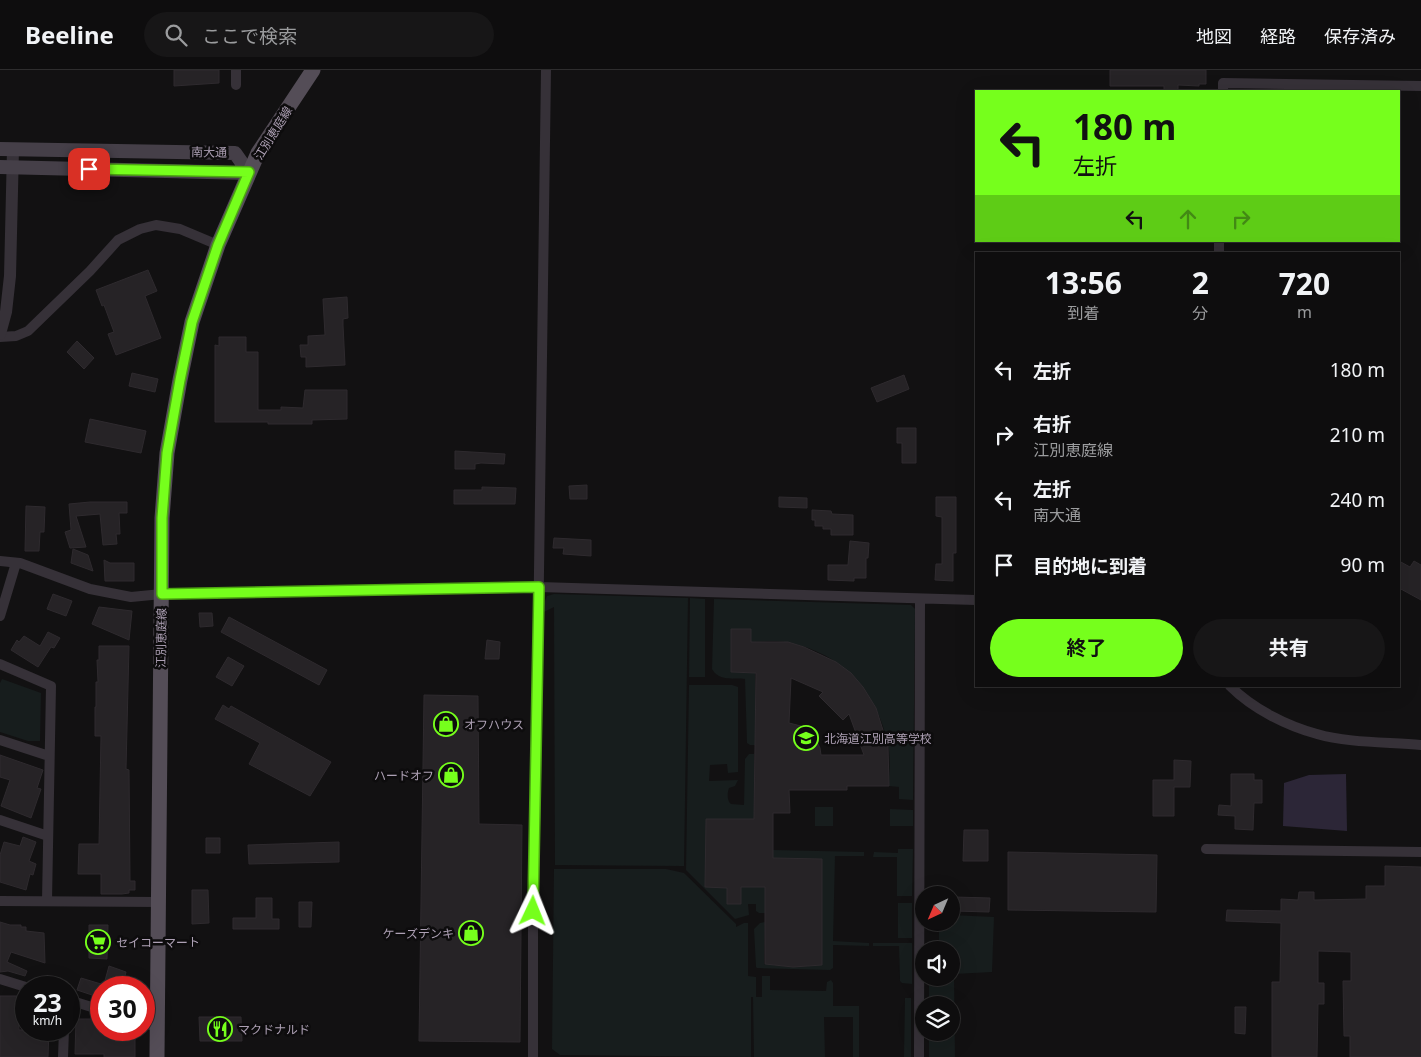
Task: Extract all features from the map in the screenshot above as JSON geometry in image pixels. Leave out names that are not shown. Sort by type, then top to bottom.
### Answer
[{"type":"main road","name":"江別恵庭線","points":[[153,976],[158,902],[162,518],[167,453],[192,322],[218,245],[258,153],[313,70]]},
{"type":"main road","name":"南大通","points":[[7,149],[234,153],[249,172]]},
{"type":"main road","name":"南大通","points":[[7,167],[249,172]]},
{"type":"main road","name":"江別恵庭線","points":[[154,1041],[157,1057]]},
{"type":"street","points":[[236,70],[236,85]]},
{"type":"street","points":[[533,1057],[533,911],[546,70]]},
{"type":"street","points":[[1223,90],[1223,82],[1421,86]]},
{"type":"street","points":[[7,149],[9,290],[0,336],[16,336],[28,331],[90,271],[118,240],[140,229],[156,225],[180,228],[218,245]]},
{"type":"street","points":[[0,561],[16,563],[90,589],[131,596],[539,587],[975,600]]},
{"type":"street","points":[[0,616],[16,563]]},
{"type":"street","points":[[920,599],[920,1057]]},
{"type":"street","points":[[0,664],[51,686],[47,901]]},
{"type":"street","points":[[1231,687],[1251,704],[1289,724],[1318,734],[1336,738],[1421,745]]},
{"type":"street","points":[[0,740],[50,756]]},
{"type":"street","points":[[0,820],[48,836]]},
{"type":"street","points":[[1206,849],[1421,852]]},
{"type":"street","points":[[0,900],[158,902]]},
{"type":"street","points":[[0,979],[15,984]]},
{"type":"street","points":[[64,1041],[64,1057]]},
{"type":"shaded area","points":[[554,594],[688,598],[684,866],[555,865],[554,607],[544,612],[544,603],[547,596]]},
{"type":"shaded area","points":[[690,598],[705,599],[705,677],[689,677]]},
{"type":"shaded area","points":[[714,599],[911,605],[915,609],[913,800],[899,799],[899,787],[889,786],[889,749],[883,725],[866,692],[855,678],[826,656],[808,648],[780,642],[751,642],[750,629],[731,629],[731,672],[755,673],[755,745],[747,743],[745,679],[722,677],[712,669]]},
{"type":"shaded area","points":[[2,679],[41,693],[40,741],[28,741],[0,732],[0,683]]},
{"type":"shaded area","points":[[689,685],[732,685],[738,687],[738,772],[728,773],[727,764],[710,765],[709,781],[738,780],[735,786],[728,790],[728,799],[731,804],[744,805],[745,759],[749,754],[754,754],[754,812],[756,812],[756,819],[706,819],[705,887],[752,887],[765,856],[765,913],[756,911],[756,904],[748,904],[749,915],[735,919],[686,870]]},
{"type":"shaded area","points":[[1346,774],[1347,831],[1283,826],[1284,783],[1309,775]]},
{"type":"shaded area","points":[[815,807],[833,807],[833,826],[815,826]]},
{"type":"shaded area","points":[[890,809],[913,810],[913,826],[890,826]]},
{"type":"shaded area","points":[[898,849],[913,849],[912,896],[897,896],[897,857],[873,857],[874,852],[898,853]]},
{"type":"shaded area","points":[[773,850],[864,852],[864,856],[835,856],[833,941],[869,943],[869,946],[833,945],[833,968],[830,970],[756,967],[754,929],[760,923],[765,922],[764,964],[793,967],[822,965],[822,859],[773,858]]},
{"type":"shaded area","points":[[554,869],[666,869],[684,873],[736,924],[736,927],[748,923],[748,976],[756,977],[756,997],[762,997],[762,976],[770,976],[770,990],[826,991],[827,982],[831,980],[833,983],[833,1006],[859,1006],[859,1057],[853,1057],[853,1017],[824,1017],[825,1057],[754,1057],[753,997],[751,997],[751,1057],[560,1055],[552,1049]]},
{"type":"shaded area","points":[[898,903],[912,903],[912,938],[898,938]]},
{"type":"shaded area","points":[[960,915],[994,917],[992,972],[960,974],[960,941],[929,941],[939,940],[939,931],[960,931]]},
{"type":"shaded area","points":[[873,943],[912,943],[912,984],[900,981],[899,946],[873,946]]},
{"type":"shaded area","points":[[929,986],[954,986],[954,996],[929,996]]},
{"type":"shaded area","points":[[905,998],[911,998],[911,1057],[904,1057]]},
{"type":"shaded area","points":[[929,1041],[955,1041],[955,1057],[929,1057]]},
{"type":"building","points":[[174,70],[219,70],[219,83],[174,86]]},
{"type":"building","points":[[1110,70],[1206,70],[1206,84],[1199,84],[1199,86],[1178,85],[1178,90],[1164,90],[1164,86],[1110,86]]},
{"type":"building","points":[[148,270],[157,291],[145,296],[161,338],[116,355],[108,334],[114,332],[96,290]]},
{"type":"building","points":[[347,297],[348,318],[343,319],[345,365],[306,367],[306,357],[301,357],[300,345],[308,345],[308,336],[325,335],[323,299]]},
{"type":"building","points":[[219,337],[246,337],[246,352],[258,352],[258,410],[281,410],[281,407],[303,408],[305,390],[347,390],[347,419],[312,420],[312,424],[215,422],[215,345],[219,346]]},
{"type":"building","points":[[77,341],[94,358],[84,369],[67,352]]},
{"type":"building","points":[[132,373],[158,379],[155,392],[129,386]]},
{"type":"building","points":[[904,375],[909,389],[877,402],[871,388]]},
{"type":"building","points":[[90,419],[146,431],[141,453],[85,442]]},
{"type":"building","points":[[897,428],[916,428],[916,463],[902,463],[902,443],[897,443]]},
{"type":"building","points":[[455,451],[505,454],[504,464],[481,463],[475,464],[475,469],[455,469]]},
{"type":"building","points":[[587,485],[587,499],[570,499],[569,486]]},
{"type":"building","points":[[482,487],[516,488],[515,504],[454,504],[454,490],[482,490]]},
{"type":"building","points":[[779,497],[807,498],[807,508],[779,507]]},
{"type":"building","points":[[936,497],[956,497],[956,553],[953,553],[953,581],[935,580],[936,564],[942,564],[942,517],[936,516]]},
{"type":"building","points":[[127,502],[127,513],[119,513],[120,534],[116,534],[117,544],[103,545],[100,514],[76,516],[86,547],[70,548],[65,532],[71,530],[69,504]]},
{"type":"building","points":[[26,506],[45,507],[44,532],[40,532],[39,551],[25,551]]},
{"type":"building","points":[[812,510],[831,511],[832,514],[853,515],[853,535],[831,535],[831,529],[815,526],[815,520],[812,520]]},
{"type":"building","points":[[554,538],[591,540],[591,556],[563,554],[564,548],[553,548]]},
{"type":"building","points":[[850,541],[869,543],[868,558],[866,558],[866,578],[854,578],[854,581],[828,580],[828,565],[848,565]]},
{"type":"building","points":[[73,549],[88,555],[93,571],[71,563]]},
{"type":"building","points":[[104,560],[110,563],[134,563],[134,581],[105,581]]},
{"type":"building","points":[[1414,561],[1421,565],[1421,600],[1400,589],[1400,562],[1410,567]]},
{"type":"building","points":[[53,594],[72,601],[66,616],[47,609]]},
{"type":"building","points":[[99,607],[132,611],[129,640],[92,624]]},
{"type":"building","points":[[199,613],[212,613],[213,626],[200,627]]},
{"type":"building","points":[[229,617],[327,670],[319,685],[221,632]]},
{"type":"building","points":[[731,629],[751,629],[751,642],[788,642],[804,647],[836,662],[851,673],[863,687],[876,708],[888,746],[889,786],[847,786],[847,790],[789,790],[790,813],[773,813],[773,858],[822,859],[822,965],[793,967],[765,964],[765,887],[741,887],[741,904],[727,904],[727,888],[705,887],[706,819],[754,819],[756,673],[731,672]],"holes":[[[791,678],[823,692],[819,696],[843,720],[849,714],[864,755],[821,755],[815,738],[801,726],[789,723]]]},
{"type":"building","points":[[48,632],[60,638],[54,648],[51,647],[38,667],[11,650],[17,640],[19,642],[24,636],[40,646]]},
{"type":"building","points":[[487,640],[500,642],[499,659],[485,659]]},
{"type":"building","points":[[99,646],[129,646],[126,769],[129,770],[130,881],[135,881],[135,890],[129,890],[129,893],[122,894],[101,894],[101,874],[78,874],[79,844],[99,844],[101,736],[95,736],[95,707]]},
{"type":"building","points":[[228,657],[244,666],[232,686],[216,677]]},
{"type":"building","name":"ケーズデンキ","points":[[424,695],[478,696],[479,824],[522,825],[520,1042],[419,1041]]},
{"type":"building","points":[[223,705],[229,709],[231,706],[331,762],[310,796],[249,764],[260,743],[215,719]]},
{"type":"building","points":[[0,755],[43,770],[37,788],[41,789],[31,818],[1,806],[10,780],[0,777]]},
{"type":"building","points":[[1174,760],[1191,761],[1190,787],[1174,787],[1174,816],[1153,816],[1153,780],[1174,780]]},
{"type":"building","points":[[1231,774],[1254,774],[1254,780],[1262,780],[1262,803],[1254,803],[1253,830],[1235,829],[1235,816],[1218,815],[1219,805],[1231,806]]},
{"type":"building","points":[[964,830],[988,830],[988,861],[963,861]]},
{"type":"building","points":[[23,837],[36,842],[29,861],[36,864],[33,875],[30,874],[26,890],[0,882],[0,855],[4,842],[20,846]]},
{"type":"building","points":[[206,838],[220,838],[220,853],[206,853]]},
{"type":"building","points":[[339,842],[339,862],[249,864],[248,845]]},
{"type":"building","points":[[1008,852],[1157,855],[1156,912],[1008,910]]},
{"type":"building","points":[[1385,866],[1421,867],[1421,1057],[1350,1057],[1350,1036],[1344,1036],[1343,981],[1351,981],[1351,952],[1318,951],[1318,983],[1324,983],[1324,1004],[1318,1004],[1317,1057],[1272,1057],[1272,982],[1280,982],[1281,923],[1226,921],[1227,910],[1281,911],[1281,899],[1298,900],[1299,892],[1314,892],[1314,900],[1366,899],[1366,886],[1385,886]]},
{"type":"building","points":[[192,890],[208,890],[209,923],[192,924]]},
{"type":"building","points":[[960,897],[990,898],[989,912],[960,911]]},
{"type":"building","points":[[256,898],[272,898],[272,919],[279,919],[279,929],[233,929],[233,918],[256,918]]},
{"type":"building","points":[[299,902],[312,902],[311,927],[299,927]]},
{"type":"building","points":[[0,922],[10,925],[21,925],[21,927],[26,927],[26,931],[44,933],[45,963],[11,952],[7,962],[27,971],[25,976],[8,971],[0,972]]},
{"type":"building","name":"セイコーマート","points":[[89,925],[108,925],[107,959],[89,958]]},
{"type":"building","points":[[109,966],[126,972],[125,976],[106,976]]},
{"type":"building","points":[[81,978],[90,981],[90,994],[80,991]]},
{"type":"building","points":[[0,996],[15,996],[15,1041],[49,1041],[48,1057],[0,1057]]},
{"type":"building","points":[[1235,1007],[1246,1007],[1245,1034],[1235,1033]]},
{"type":"building","name":"マクドナルド","points":[[199,1017],[241,1017],[242,1041],[200,1041]]},
{"type":"building","points":[[80,1019],[90,1019],[90,1041],[135,1041],[135,1057],[104,1057],[104,1054],[75,1054],[75,1041],[80,1041]]},
{"type":"place","name":"オフハウス","points":[[446,724]]},
{"type":"place","name":"北海道江別高等学校","points":[[806,738]]},
{"type":"place","name":"ハードオフ","points":[[451,775]]},
{"type":"place","name":"ケーズデンキ","points":[[471,933]]},
{"type":"place","name":"セイコーマート","points":[[98,942]]},
{"type":"place","name":"マクドナルド","points":[[220,1029]]},
{"type":"route","points":[[89,169],[221,173],[249,172],[218,245],[192,322],[180,380],[167,453],[162,518],[162,594],[539,587],[533,911]]}]
